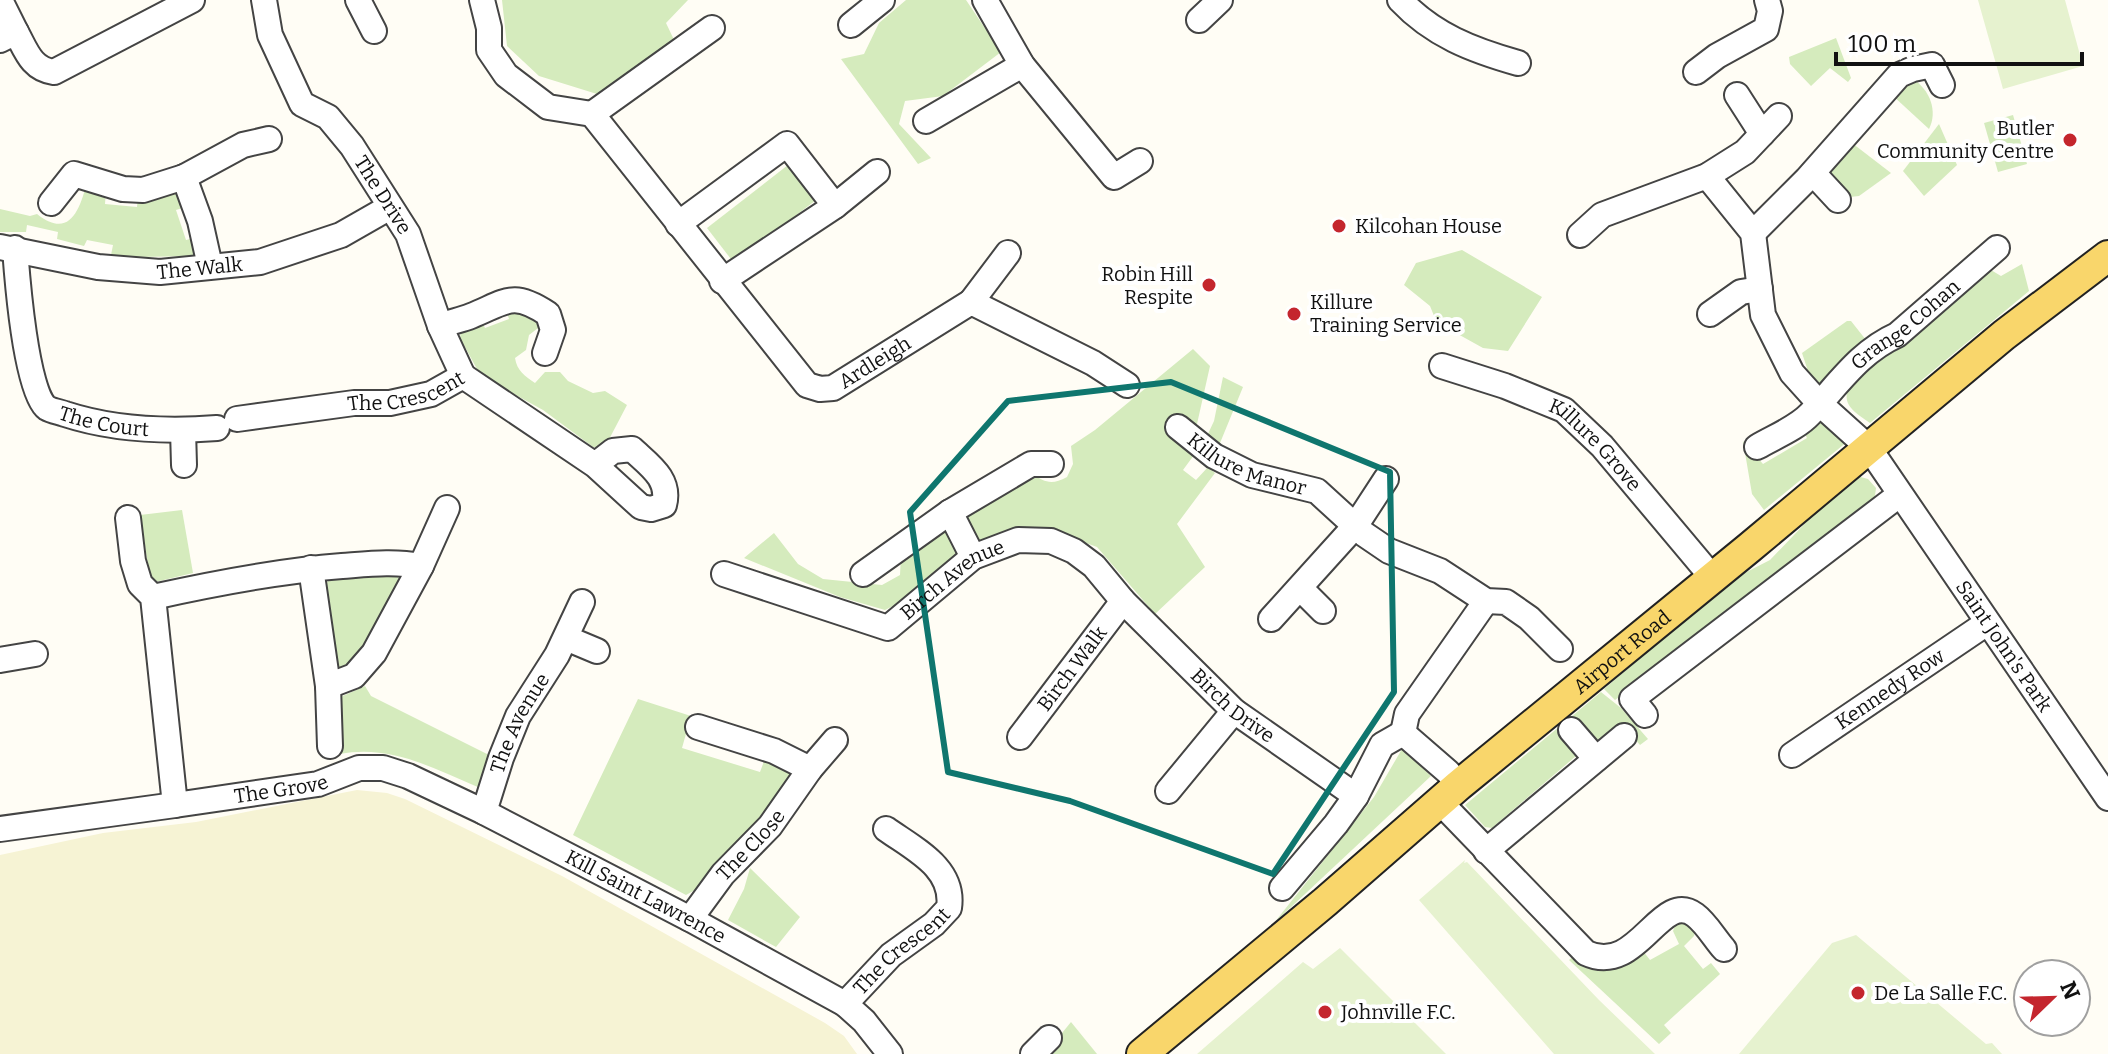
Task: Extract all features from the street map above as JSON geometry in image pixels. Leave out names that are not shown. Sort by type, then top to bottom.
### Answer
[{"type":"main road","name":"Airport Road","points":[[1142,1054],[1449,793],[2004,335],[2108,256]]},
{"type":"street","points":[[0,0],[8,36],[42,71],[54,72],[192,0]]},
{"type":"street","name":"The Drive","points":[[264,0],[270,35],[302,104],[328,117],[369,170],[408,234],[440,326],[463,376]]},
{"type":"street","points":[[358,0],[374,31]]},
{"type":"street","points":[[482,0],[489,28],[489,50],[506,75],[548,107],[592,114],[698,29]]},
{"type":"street","points":[[851,25],[882,0]]},
{"type":"street","points":[[985,0],[1022,65],[1114,177],[1140,161]]},
{"type":"street","points":[[1199,20],[1220,0]]},
{"type":"street","points":[[1400,0],[1423,21],[1472,50],[1518,63]]},
{"type":"street","points":[[1696,72],[1717,56],[1766,29],[1770,11],[1767,0]]},
{"type":"street","points":[[926,121],[1022,65]]},
{"type":"street","points":[[1753,233],[1813,173],[1899,75],[1932,65],[1942,85]]},
{"type":"street","points":[[1580,235],[1602,215],[1707,176],[1745,152],[1770,125],[1737,95]]},
{"type":"street","name":"Ardleigh","points":[[592,114],[807,385],[820,389],[833,388],[971,302],[1008,253]]},
{"type":"street","points":[[678,224],[782,135],[835,206]]},
{"type":"street","points":[[51,203],[74,174],[123,189],[143,190],[184,177],[243,145],[269,139]]},
{"type":"street","points":[[722,281],[835,206],[877,172]]},
{"type":"street","points":[[1813,173],[1838,200]]},
{"type":"street","points":[[1707,176],[1753,233],[1763,315],[1792,373],[1819,403],[1869,448]]},
{"type":"street","points":[[184,177],[200,221],[210,266]]},
{"type":"street","name":"The Walk","points":[[8,248],[98,267],[160,272],[260,262],[341,235],[390,207]]},
{"type":"street","name":"The Court","points":[[8,248],[36,394],[47,408],[109,425],[183,430],[227,423]]},
{"type":"street","name":"Grange Cohan","points":[[1757,447],[1808,416],[1843,375],[1878,343],[1897,335],[1997,248]]},
{"type":"street","points":[[1710,314],[1741,292],[1760,289]]},
{"type":"street","points":[[440,326],[505,299],[532,303],[548,314],[553,330],[545,353]]},
{"type":"street","points":[[971,302],[1093,363],[1127,385]]},
{"type":"street","name":"Killure Grove","points":[[1442,366],[1564,410],[1602,446],[1712,577]]},
{"type":"street","name":"The Crescent","points":[[227,423],[354,403],[390,403],[431,394],[463,376],[595,465]]},
{"type":"street","name":"Killure Manor","points":[[1178,427],[1214,456],[1252,475],[1317,491],[1364,534],[1389,551],[1440,571],[1486,601],[1506,602],[1529,618],[1560,649]]},
{"type":"street","points":[[183,430],[184,465]]},
{"type":"street","name":"Saint John's Park","points":[[1869,448],[2108,798]]},
{"type":"street","points":[[863,574],[950,512],[1031,464],[1051,464]]},
{"type":"street","points":[[1271,619],[1356,525],[1386,479]]},
{"type":"street","points":[[1645,715],[1632,699],[1899,495]]},
{"type":"street","points":[[328,686],[354,676],[374,653],[421,566],[447,508]]},
{"type":"street","points":[[950,512],[973,557]]},
{"type":"street","points":[[128,518],[133,561],[140,584],[153,597],[175,805]]},
{"type":"street","name":"Birch Avenue","points":[[724,574],[888,628],[973,557],[1018,540],[1051,541],[1074,551],[1094,566],[1123,601]]},
{"type":"street","points":[[153,597],[244,577],[311,568],[398,562],[421,566]]},
{"type":"street","name":"The Grove","points":[[311,568],[328,686],[330,746]]},
{"type":"street","points":[[1300,588],[1323,611]]},
{"type":"street","name":"Birch Drive","points":[[1123,601],[1234,711],[1356,796]]},
{"type":"street","name":"Birch Walk","points":[[1020,737],[1123,601]]},
{"type":"street","points":[[1282,888],[1356,796],[1382,745],[1403,733],[1407,714],[1486,601]]},
{"type":"street","name":"The Avenue","points":[[484,812],[518,716],[566,638],[582,602]]},
{"type":"street","name":"Kennedy Row","points":[[1792,755],[1987,623]]},
{"type":"street","points":[[566,638],[597,651]]},
{"type":"street","points":[[0,660],[35,654]]},
{"type":"street","points":[[1168,791],[1234,711]]},
{"type":"street","points":[[698,727],[774,751],[810,769]]},
{"type":"street","points":[[1571,730],[1596,759]]},
{"type":"street","points":[[1403,733],[1448,772],[1449,793],[1486,851],[1586,953],[1599,959],[1612,958],[1624,952],[1670,913],[1684,910],[1696,915],[1724,949]]},
{"type":"street","points":[[1486,851],[1624,736]]},
{"type":"street","name":"The Close","points":[[690,919],[723,874],[770,826],[810,769],[835,740]]},
{"type":"street","name":"The Grove","points":[[0,829],[318,784],[359,768],[383,768]]},
{"type":"street","name":"Kill Saint Lawrence","points":[[383,768],[408,776],[484,812],[845,1004],[864,1021],[890,1054]]},
{"type":"street","name":"The Crescent","points":[[845,1004],[891,955],[934,924],[949,908],[949,885],[937,866],[886,829]]},
{"type":"highlighted area","points":[[1171,382],[1390,472],[1394,692],[1273,874],[1070,801],[948,772],[910,512],[1008,401]]},
{"type":"shaded area","points":[[357,790],[387,793],[405,799],[562,876],[825,1023],[844,1036],[857,1054],[0,1054],[0,855],[103,833],[196,822]]},
{"type":"green space","points":[[502,0],[688,0],[666,23],[676,44],[597,94],[539,76],[507,46]]},
{"type":"green space","points":[[906,0],[966,0],[1001,52],[943,96],[905,101],[899,124],[931,158],[918,164],[841,59],[864,54],[879,23]]},
{"type":"green space","points":[[1978,0],[2065,0],[2083,66],[2003,89]]},
{"type":"green space","points":[[1836,38],[1851,78],[1848,82],[1830,68],[1811,86],[1790,64],[1789,57]]},
{"type":"green space","points":[[1913,79],[1931,101],[1933,115],[1929,129],[1892,95]]},
{"type":"green space","points":[[2013,115],[2027,164],[1998,172],[1984,123]]},
{"type":"green space","points":[[1939,124],[1957,165],[1924,196],[1903,171]]},
{"type":"green space","points":[[1852,143],[1891,173],[1859,196],[1850,197],[1829,174],[1830,166]]},
{"type":"green space","points":[[788,165],[816,200],[734,263],[707,228]]},
{"type":"green space","points":[[87,182],[106,190],[105,204],[137,207],[138,196],[179,192],[189,206],[176,210],[186,240],[198,237],[198,256],[111,255],[113,245],[87,240],[84,246],[57,239],[58,232],[27,225],[26,232],[0,232],[0,209],[30,216],[37,214],[58,224],[72,218]]},
{"type":"green space","points":[[1462,250],[1542,297],[1508,351],[1483,348],[1447,328],[1441,333],[1430,306],[1404,285],[1416,263]]},
{"type":"green space","points":[[2022,264],[2029,291],[1870,423],[1855,412],[1847,397],[1856,374],[1981,272],[1991,270],[2001,276]]},
{"type":"green space","points":[[523,308],[542,325],[529,335],[526,350],[515,358],[525,375],[535,383],[545,372],[560,372],[568,381],[593,393],[605,391],[627,405],[605,447],[593,447],[543,410],[487,379],[477,369],[460,338],[461,331],[480,318],[485,328],[509,319],[506,309]]},
{"type":"green space","points":[[1851,321],[1866,340],[1823,382],[1816,385],[1808,381],[1802,353]]},
{"type":"green space","points":[[1193,349],[1210,366],[1197,424],[1171,430],[1194,455],[1183,470],[1196,480],[1208,467],[1215,473],[1177,524],[1205,567],[1155,614],[1097,547],[1053,531],[1017,528],[979,541],[968,520],[968,509],[1032,473],[1049,482],[1067,477],[1073,464],[1071,446],[1095,430]]},
{"type":"green space","points":[[1223,377],[1243,387],[1220,443],[1207,436],[1214,421]]},
{"type":"green space","points":[[1815,422],[1828,422],[1848,441],[1764,510],[1752,494],[1743,441],[1763,464],[1807,438],[1802,428]]},
{"type":"green space","points":[[1857,476],[1868,479],[1876,488],[1874,503],[1615,700],[1604,689],[1733,579],[1770,560],[1814,514]]},
{"type":"green space","points":[[182,510],[193,573],[151,583],[140,515]]},
{"type":"green space","points":[[943,527],[959,557],[903,601],[885,610],[840,597],[744,558],[774,533],[798,564],[823,579],[882,585],[900,575],[901,555]]},
{"type":"green space","points":[[388,571],[398,576],[401,587],[360,662],[344,672],[335,668],[325,585],[332,576]]},
{"type":"green space","points":[[365,686],[371,696],[489,755],[480,788],[395,755],[377,752],[340,754],[336,699]]},
{"type":"green space","points":[[1601,692],[1621,708],[1648,739],[1640,745],[1625,728],[1576,750],[1576,756],[1492,828],[1485,827],[1465,805]]},
{"type":"green space","points":[[638,699],[691,716],[682,748],[760,772],[766,756],[794,771],[764,822],[695,890],[686,895],[573,835]]},
{"type":"green space","points":[[1402,749],[1431,776],[1274,923],[1374,797]]},
{"type":"green space","points":[[1465,860],[1464,863],[1467,862],[1655,1054],[1554,1054],[1419,900]]},
{"type":"green space","points":[[750,868],[800,917],[776,947],[728,920],[744,889]]},
{"type":"green space","points":[[1682,920],[1695,929],[1694,936],[1684,946],[1703,969],[1711,963],[1720,974],[1664,1025],[1671,1033],[1659,1044],[1569,960],[1575,955],[1609,966],[1643,951],[1650,960],[1679,944],[1673,931]]},
{"type":"green space","name":"De La Salle F.C.","points":[[1856,935],[2002,1054],[1739,1054],[1832,943]]},
{"type":"green space","name":"Johnville F.C.","points":[[1340,948],[1446,1054],[1197,1054],[1303,962],[1313,969]]},
{"type":"green space","points":[[1071,1022],[1097,1054],[1045,1054]]},
{"type":"place","name":"Butler Community Centre","points":[[2070,140]]},
{"type":"place","name":"Kilcohan House","points":[[1339,226]]},
{"type":"place","name":"Robin Hill Respite","points":[[1209,285]]},
{"type":"place","name":"Killure Training Service","points":[[1294,314]]},
{"type":"place","name":"De La Salle F.C.","points":[[1858,993]]},
{"type":"place","name":"Johnville F.C.","points":[[1325,1012]]}]
